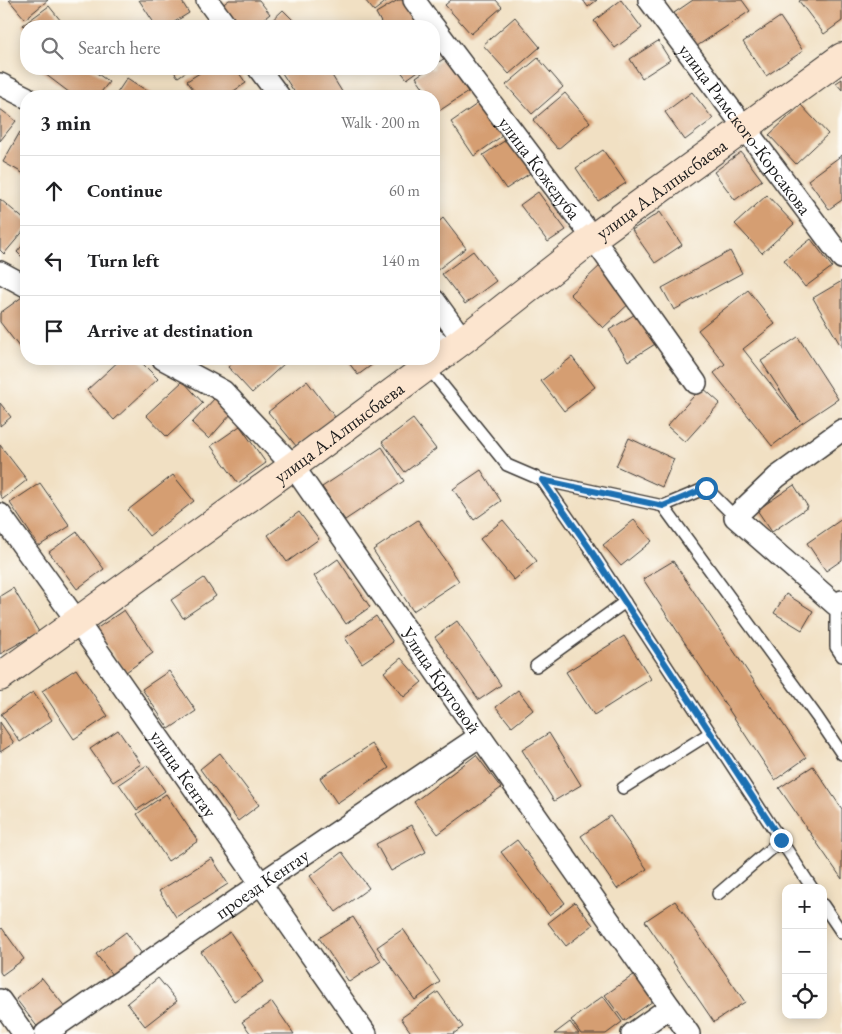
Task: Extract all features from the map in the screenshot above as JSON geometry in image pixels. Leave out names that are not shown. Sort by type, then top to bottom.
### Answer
[{"type":"street","points":[[207,0],[222,20]]},
{"type":"street","name":"улица Кожедуба","points":[[414,0],[429,20]]},
{"type":"street","name":"улица Римского-Корсакова","points":[[649,0],[842,258]]},
{"type":"street","name":"улица Кожедуба","points":[[440,34],[593,238],[696,384]]},
{"type":"street","name":"улица А.Алпысбаева","points":[[443,349],[842,57]]},
{"type":"street","points":[[263,75],[274,90]]},
{"type":"street","points":[[0,84],[20,95]]},
{"type":"street","points":[[0,272],[20,283]]},
{"type":"street","points":[[440,333],[443,349]]},
{"type":"street","name":"Улица Круговой","points":[[174,365],[223,391],[293,466],[689,1034]]},
{"type":"street","name":"улица А.Алпысбаева","points":[[0,677],[293,466],[422,365]]},
{"type":"street","points":[[839,603],[734,517],[777,477],[842,430]]},
{"type":"street","name":"улица Кентау","points":[[0,514],[366,1034]]},
{"type":"street","name":"проезд Кентау","points":[[45,1034],[260,884],[480,736]]},
{"type":"street","points":[[0,1000],[24,1034]]},
{"type":"street","points":[[632,1034],[670,1007]]},
{"type":"lane","points":[[443,349],[507,465],[542,480],[663,506],[706,488],[734,517]]},
{"type":"lane","points":[[542,480],[625,602],[809,884]]},
{"type":"lane","points":[[663,506],[842,754]]},
{"type":"lane","points":[[536,666],[625,602]]},
{"type":"lane","points":[[839,603],[836,648],[842,656]]},
{"type":"lane","points":[[622,788],[710,733]]},
{"type":"lane","points":[[718,894],[781,840]]},
{"type":"lane","points":[[827,911],[842,933]]},
{"type":"building","points":[[9,0],[48,0],[25,19]]},
{"type":"building","points":[[139,0],[181,0],[189,13],[178,20],[152,20]]},
{"type":"building","points":[[229,0],[259,0],[270,14],[262,20],[232,20],[221,6]]},
{"type":"building","points":[[365,0],[388,0],[374,11]]},
{"type":"building","points":[[398,0],[411,0],[422,18],[418,20],[380,20],[376,13]]},
{"type":"building","points":[[451,0],[496,0],[502,7],[471,34],[445,5]]},
{"type":"building","points":[[583,0],[597,0],[588,7]]},
{"type":"building","points":[[621,0],[642,28],[615,48],[594,21]]},
{"type":"building","points":[[693,0],[742,0],[750,11],[697,46],[674,13]]},
{"type":"building","points":[[842,0],[842,21],[824,34],[799,1]]},
{"type":"building","points":[[49,6],[60,20],[30,20]]},
{"type":"building","points":[[283,10],[293,20],[272,20]]},
{"type":"building","points":[[515,17],[540,47],[509,74],[483,45]]},
{"type":"building","points":[[780,17],[803,51],[766,76],[743,42]]},
{"type":"building","points":[[658,41],[670,60],[642,78],[630,59]]},
{"type":"building","points":[[445,58],[468,92],[440,110],[440,90],[425,90],[416,77],[419,75],[440,75],[440,61]]},
{"type":"building","points":[[538,58],[563,87],[532,114],[506,85]]},
{"type":"building","points":[[46,75],[99,75],[109,82],[103,90],[66,90]]},
{"type":"building","points":[[196,75],[240,75],[246,83],[235,90],[194,90],[187,81]]},
{"type":"building","points":[[283,75],[332,75],[341,90],[293,90]]},
{"type":"building","points":[[404,75],[413,75],[407,79]]},
{"type":"building","points":[[127,78],[146,90],[119,90]]},
{"type":"building","points":[[842,79],[842,90],[836,83]]},
{"type":"building","points":[[692,92],[713,119],[685,140],[665,112]]},
{"type":"building","points":[[565,93],[590,122],[558,149],[533,120]]},
{"type":"building","points":[[480,102],[502,136],[474,156],[451,122]]},
{"type":"building","points":[[801,105],[828,134],[796,164],[769,135]]},
{"type":"building","points":[[0,109],[16,121],[0,141]]},
{"type":"building","points":[[20,132],[20,172],[3,162]]},
{"type":"building","points":[[512,136],[535,170],[506,189],[483,155]]},
{"type":"building","points":[[603,150],[626,183],[598,201],[576,168]]},
{"type":"building","points":[[741,152],[762,180],[735,200],[714,172]]},
{"type":"building","points":[[842,155],[842,200],[829,209],[808,180]]},
{"type":"building","points":[[538,192],[566,230],[548,242],[520,205]]},
{"type":"building","points":[[767,195],[794,224],[762,253],[735,224]]},
{"type":"building","points":[[0,199],[20,216],[20,235],[4,254],[0,250]]},
{"type":"building","points":[[660,212],[682,245],[655,263],[632,230]]},
{"type":"building","points":[[443,218],[466,248],[440,268],[440,221]]},
{"type":"building","points":[[811,239],[832,267],[805,287],[784,260]]},
{"type":"building","points":[[473,251],[496,281],[465,304],[442,274]]},
{"type":"building","points":[[730,251],[742,273],[674,310],[662,288]]},
{"type":"building","points":[[602,264],[634,299],[603,328],[570,294]]},
{"type":"building","points":[[842,281],[842,348],[813,298]]},
{"type":"building","points":[[748,290],[775,324],[743,349],[800,421],[761,361],[798,337],[838,399],[772,446],[714,373],[725,364],[698,330]]},
{"type":"building","points":[[20,298],[20,348],[0,322],[0,313]]},
{"type":"building","points":[[642,310],[660,341],[628,361],[609,330]]},
{"type":"building","points":[[572,357],[595,387],[564,411],[541,381]]},
{"type":"building","points":[[114,365],[144,365],[158,379],[114,420],[87,390]]},
{"type":"building","points":[[230,365],[283,365],[252,393],[228,367]]},
{"type":"building","points":[[350,365],[372,365],[358,375]]},
{"type":"building","points":[[183,381],[203,403],[167,437],[146,415]]},
{"type":"building","points":[[307,381],[335,417],[297,447],[268,412]]},
{"type":"building","points":[[702,387],[720,403],[685,442],[667,426]]},
{"type":"building","points":[[215,398],[232,413],[209,439],[192,423]]},
{"type":"building","points":[[0,403],[11,417],[0,426]]},
{"type":"building","points":[[413,419],[436,449],[405,472],[382,442]]},
{"type":"building","points":[[240,426],[266,463],[238,483],[211,446]]},
{"type":"building","points":[[629,438],[674,459],[662,487],[616,466]]},
{"type":"building","points":[[0,445],[27,480],[3,499],[0,495]]},
{"type":"building","points":[[382,447],[404,481],[345,520],[322,487]]},
{"type":"building","points":[[481,470],[501,501],[474,520],[453,489]]},
{"type":"building","points":[[173,475],[194,501],[149,536],[128,510]]},
{"type":"building","points":[[40,483],[70,526],[39,546],[10,503]]},
{"type":"building","points":[[794,485],[808,507],[772,532],[757,510]]},
{"type":"building","points":[[299,512],[319,539],[287,562],[268,535]]},
{"type":"building","points":[[842,519],[842,560],[826,571],[807,543]]},
{"type":"building","points":[[418,520],[459,581],[413,611],[373,550]]},
{"type":"building","points":[[503,520],[537,561],[514,580],[480,539]]},
{"type":"building","points":[[634,520],[652,541],[621,566],[603,545]]},
{"type":"building","points":[[77,532],[104,569],[77,589],[49,552]]},
{"type":"building","points":[[338,559],[370,607],[346,624],[314,576]]},
{"type":"building","points":[[673,561],[806,758],[775,780],[643,579]]},
{"type":"building","points":[[204,578],[216,596],[183,618],[171,600]]},
{"type":"building","points":[[13,588],[39,632],[0,654],[0,596]]},
{"type":"building","points":[[786,594],[813,611],[802,630],[774,613]]},
{"type":"building","points":[[124,610],[153,653],[126,672],[96,629]]},
{"type":"building","points":[[376,616],[393,642],[362,663],[345,638]]},
{"type":"building","points":[[457,621],[501,685],[479,700],[435,637]]},
{"type":"building","points":[[624,636],[651,679],[594,715],[566,672]]},
{"type":"building","points":[[401,658],[422,682],[404,697],[384,672]]},
{"type":"building","points":[[76,669],[108,716],[74,739],[42,691]]},
{"type":"building","points":[[169,671],[196,711],[169,729],[142,689]]},
{"type":"building","points":[[518,690],[533,710],[512,727],[496,707]]},
{"type":"building","points":[[33,692],[52,720],[20,742],[1,714]]},
{"type":"building","points":[[0,722],[14,743],[0,752]]},
{"type":"building","points":[[118,730],[141,764],[113,782],[90,749]]},
{"type":"building","points":[[549,733],[581,785],[554,801],[522,750]]},
{"type":"building","points":[[372,744],[389,768],[337,803],[320,778]]},
{"type":"building","points":[[220,753],[259,805],[238,821],[200,769]]},
{"type":"building","points":[[476,755],[501,788],[438,834],[414,802]]},
{"type":"building","points":[[147,765],[165,791],[137,810],[119,784]]},
{"type":"building","points":[[813,766],[842,809],[842,879],[779,788]]},
{"type":"building","points":[[166,794],[198,841],[168,861],[137,814]]},
{"type":"building","points":[[610,816],[647,869],[617,889],[581,836]]},
{"type":"building","points":[[412,825],[426,852],[391,871],[376,844]]},
{"type":"building","points":[[517,840],[565,903],[549,915],[501,852]]},
{"type":"building","points":[[342,852],[369,888],[336,912],[310,876]]},
{"type":"building","points":[[212,858],[228,884],[176,917],[159,891]]},
{"type":"building","points":[[675,901],[745,1002],[714,1022],[645,921]]},
{"type":"building","points":[[575,902],[593,925],[566,946],[548,923]]},
{"type":"building","points":[[353,917],[381,961],[349,982],[319,938]]},
{"type":"building","points":[[2,928],[24,959],[2,975],[0,972],[0,930]]},
{"type":"building","points":[[403,929],[440,982],[415,1000],[377,947]]},
{"type":"building","points":[[126,932],[142,954],[112,975],[96,954]]},
{"type":"building","points":[[230,932],[263,982],[234,1001],[201,952]]},
{"type":"building","points":[[638,972],[656,999],[624,1021],[605,995]]},
{"type":"building","points":[[42,978],[66,1008],[39,1029],[16,999]]},
{"type":"building","points":[[158,978],[177,1001],[145,1026],[127,1003]]},
{"type":"building","points":[[438,992],[463,1027],[453,1034],[412,1034],[401,1018]]},
{"type":"building","points":[[603,996],[622,1022],[606,1034],[581,1034],[571,1020]]},
{"type":"building","points":[[272,1002],[294,1034],[251,1034],[242,1022]]},
{"type":"building","points":[[570,1022],[579,1034],[554,1034]]},
{"type":"route","points":[[706,488],[663,506],[542,480],[588,546],[781,840]]}]
